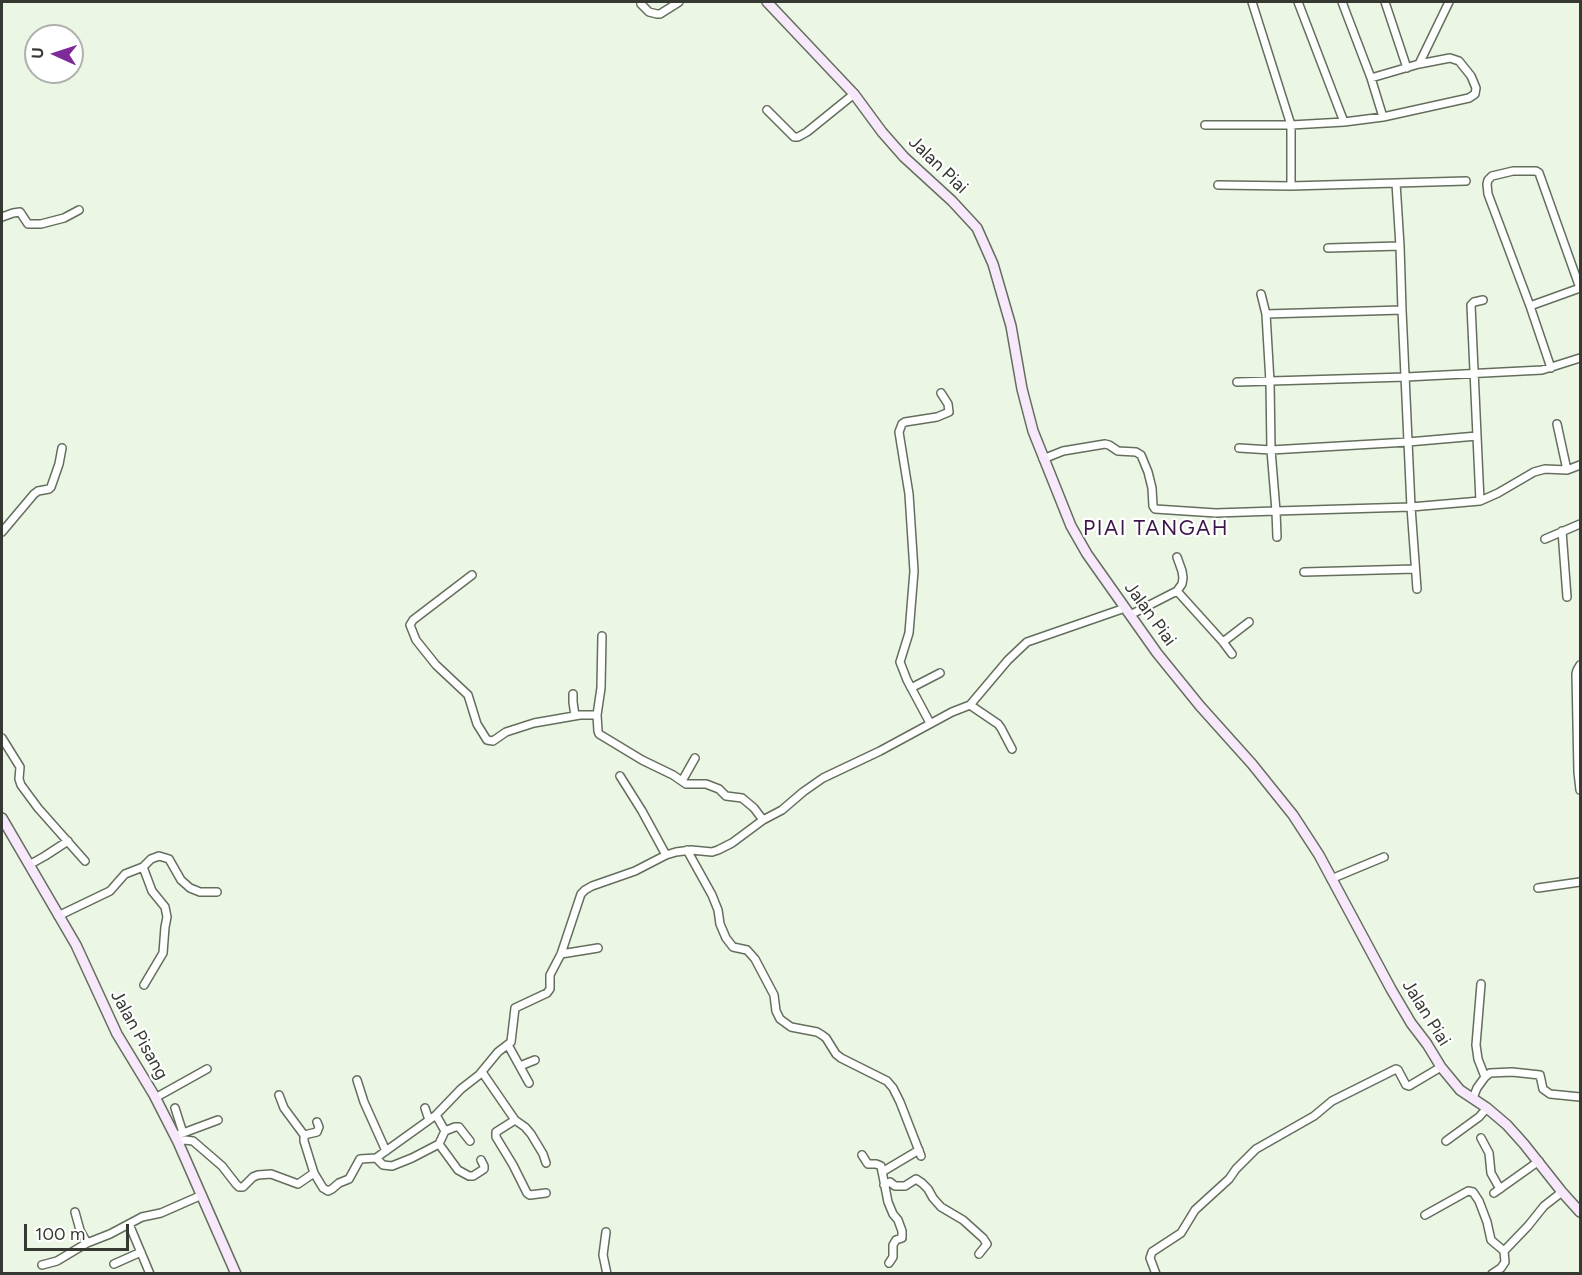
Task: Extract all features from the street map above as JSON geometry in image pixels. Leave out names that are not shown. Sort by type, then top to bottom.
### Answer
[{"type":"street","points":[[641,4],[649,12],[660,14],[679,2]]},
{"type":"street","name":"Jalan Piai","points":[[767,2],[854,94],[904,157],[977,228],[993,264],[1008,318],[1028,415],[1043,459],[1077,538],[1171,670],[1293,815],[1319,855],[1391,989],[1441,1067],[1460,1089],[1507,1125],[1581,1212]]},
{"type":"street","points":[[1252,2],[1291,125],[1291,186]]},
{"type":"street","points":[[1298,2],[1344,122]]},
{"type":"street","points":[[1342,2],[1383,117]]},
{"type":"street","points":[[1385,2],[1407,68]]},
{"type":"street","points":[[1419,64],[1449,2]]},
{"type":"street","points":[[1205,125],[1291,125],[1383,117],[1469,98],[1474,94],[1476,87],[1471,76],[1459,61],[1450,58],[1371,78]]},
{"type":"street","points":[[767,110],[794,137],[798,137],[854,94]]},
{"type":"street","points":[[1530,306],[1580,288],[1539,173],[1513,171],[1492,176],[1486,184],[1551,368]]},
{"type":"street","points":[[1218,185],[1291,186],[1466,181]]},
{"type":"street","points":[[1396,183],[1417,590]]},
{"type":"street","points":[[2,217],[20,212],[28,224],[41,224],[64,218],[79,210]]},
{"type":"street","points":[[1328,248],[1400,246]]},
{"type":"street","points":[[1261,294],[1266,314],[1277,537]]},
{"type":"street","points":[[1480,501],[1471,305],[1484,300]]},
{"type":"street","points":[[1266,314],[1402,309]]},
{"type":"street","points":[[1237,382],[1542,370],[1581,358]]},
{"type":"street","points":[[930,723],[900,662],[909,633],[914,559],[909,494],[899,432],[905,422],[936,417],[949,412],[948,404],[941,393]]},
{"type":"street","points":[[1557,424],[1567,470]]},
{"type":"street","points":[[1239,448],[1271,450],[1477,436]]},
{"type":"street","points":[[1043,459],[1073,449],[1107,444],[1118,451],[1136,452],[1141,455],[1148,472],[1155,509],[1216,513],[1411,507],[1480,501],[1534,472],[1545,469],[1567,470],[1581,465]]},
{"type":"street","points":[[2,532],[34,494],[51,487],[62,448]]},
{"type":"street","points":[[1545,539],[1581,524]]},
{"type":"street","points":[[1562,531],[1567,597]]},
{"type":"street","points":[[279,1095],[284,1108],[304,1135],[315,1173],[323,1188],[328,1191],[349,1179],[360,1159],[376,1158],[436,1115],[461,1089],[482,1072],[494,1056],[511,1042],[515,1008],[547,993],[550,989],[550,975],[561,954],[581,894],[585,890],[635,871],[666,855],[687,850],[712,852],[732,843],[763,820],[782,810],[823,778],[880,752],[930,723],[970,705],[1008,660],[1027,642],[1128,612],[1176,591],[1182,584],[1183,578],[1177,557]]},
{"type":"street","points":[[1304,572],[1415,569]]},
{"type":"street","points":[[472,575],[413,620],[410,625],[416,640],[436,665],[468,695],[482,734],[487,740],[493,741],[520,726],[575,716],[597,715]]},
{"type":"street","points":[[1176,591],[1232,654]]},
{"type":"street","points":[[1223,642],[1249,622]]},
{"type":"street","points":[[602,636],[601,688],[597,715],[598,731],[602,738],[686,784],[706,784],[719,789],[726,796],[742,798],[763,820]]},
{"type":"street","points":[[1581,665],[1576,674],[1578,772],[1581,790]]},
{"type":"street","points":[[911,688],[940,673]]},
{"type":"street","points":[[573,694],[575,716]]},
{"type":"street","points":[[970,705],[988,716],[1001,728],[1012,749]]},
{"type":"street","points":[[2,738],[20,767],[21,785],[38,808],[85,861]]},
{"type":"street","points":[[682,781],[695,758]]},
{"type":"street","points":[[620,776],[666,855]]},
{"type":"street","name":"Jalan Pisang","points":[[2,818],[76,945],[117,1034],[179,1137],[236,1274]]},
{"type":"street","points":[[29,865],[68,841]]},
{"type":"street","points":[[687,850],[712,895],[726,938],[733,947],[747,950],[755,959],[774,995],[776,1011],[780,1019],[791,1027],[822,1035],[840,1058],[875,1074],[893,1088],[920,1153],[882,1172]]},
{"type":"street","points":[[58,916],[110,891],[125,874],[143,867],[155,857],[163,856],[172,862],[181,880],[190,888],[200,892],[218,892]]},
{"type":"street","points":[[1331,879],[1384,857]]},
{"type":"street","points":[[143,867],[152,891],[165,907],[167,917],[163,952],[144,985]]},
{"type":"street","points":[[1538,888],[1581,882]]},
{"type":"street","points":[[561,954],[598,948]]},
{"type":"street","points":[[1481,984],[1476,1045],[1478,1059],[1485,1077]]},
{"type":"street","points":[[508,1045],[529,1083]]},
{"type":"street","points":[[520,1066],[535,1060]]},
{"type":"street","points":[[1156,1274],[1150,1257],[1152,1252],[1181,1233],[1195,1210],[1229,1179],[1256,1149],[1314,1116],[1332,1101],[1396,1070],[1409,1086],[1441,1067]]},
{"type":"street","points":[[155,1098],[207,1069]]},
{"type":"street","points":[[482,1072],[514,1120],[531,1134],[546,1163]]},
{"type":"street","points":[[1473,1098],[1485,1077],[1490,1073],[1512,1072],[1540,1075],[1545,1092],[1550,1094],[1581,1097]]},
{"type":"street","points":[[357,1080],[364,1102],[386,1151]]},
{"type":"street","points":[[175,1108],[179,1137]]},
{"type":"street","points":[[425,1108],[429,1120]]},
{"type":"street","points":[[1446,1141],[1487,1108]]},
{"type":"street","points":[[436,1115],[445,1131]]},
{"type":"street","points":[[179,1137],[218,1120]]},
{"type":"street","points":[[514,1120],[496,1132],[496,1137],[527,1193],[530,1195],[546,1192]]},
{"type":"street","points":[[304,1135],[317,1132],[319,1127],[317,1122]]},
{"type":"street","points":[[376,1158],[383,1165],[392,1166],[439,1144],[445,1131],[455,1127],[459,1127],[470,1141]]},
{"type":"street","points":[[179,1137],[193,1141],[222,1166],[239,1187],[258,1175],[271,1174],[298,1184],[315,1173]]},
{"type":"street","points":[[1481,1138],[1489,1153],[1492,1176],[1497,1191],[1539,1161]]},
{"type":"street","points":[[439,1144],[458,1170],[469,1176],[484,1169],[481,1160]]},
{"type":"street","points":[[862,1155],[868,1164],[881,1166],[888,1202],[902,1231],[902,1238],[896,1240],[893,1245],[893,1257],[889,1263]]},
{"type":"street","points":[[884,1185],[890,1182],[895,1186],[905,1186],[916,1179],[922,1183],[941,1207],[963,1220],[983,1239],[987,1244],[980,1254]]},
{"type":"street","points":[[1425,1215],[1468,1191],[1473,1192],[1488,1222],[1491,1240],[1504,1251],[1505,1262],[1492,1274]]},
{"type":"street","points":[[1504,1251],[1544,1206],[1562,1192]]},
{"type":"street","points":[[42,1265],[57,1261],[142,1218],[161,1213],[202,1195]]},
{"type":"street","points":[[75,1212],[87,1244]]},
{"type":"street","points":[[129,1224],[150,1274]]},
{"type":"street","points":[[606,1232],[603,1255],[607,1274]]},
{"type":"street","points":[[114,1264],[141,1252]]},
{"type":"district","name":"PIAI TANGAH","points":[[1156,529]]}]
